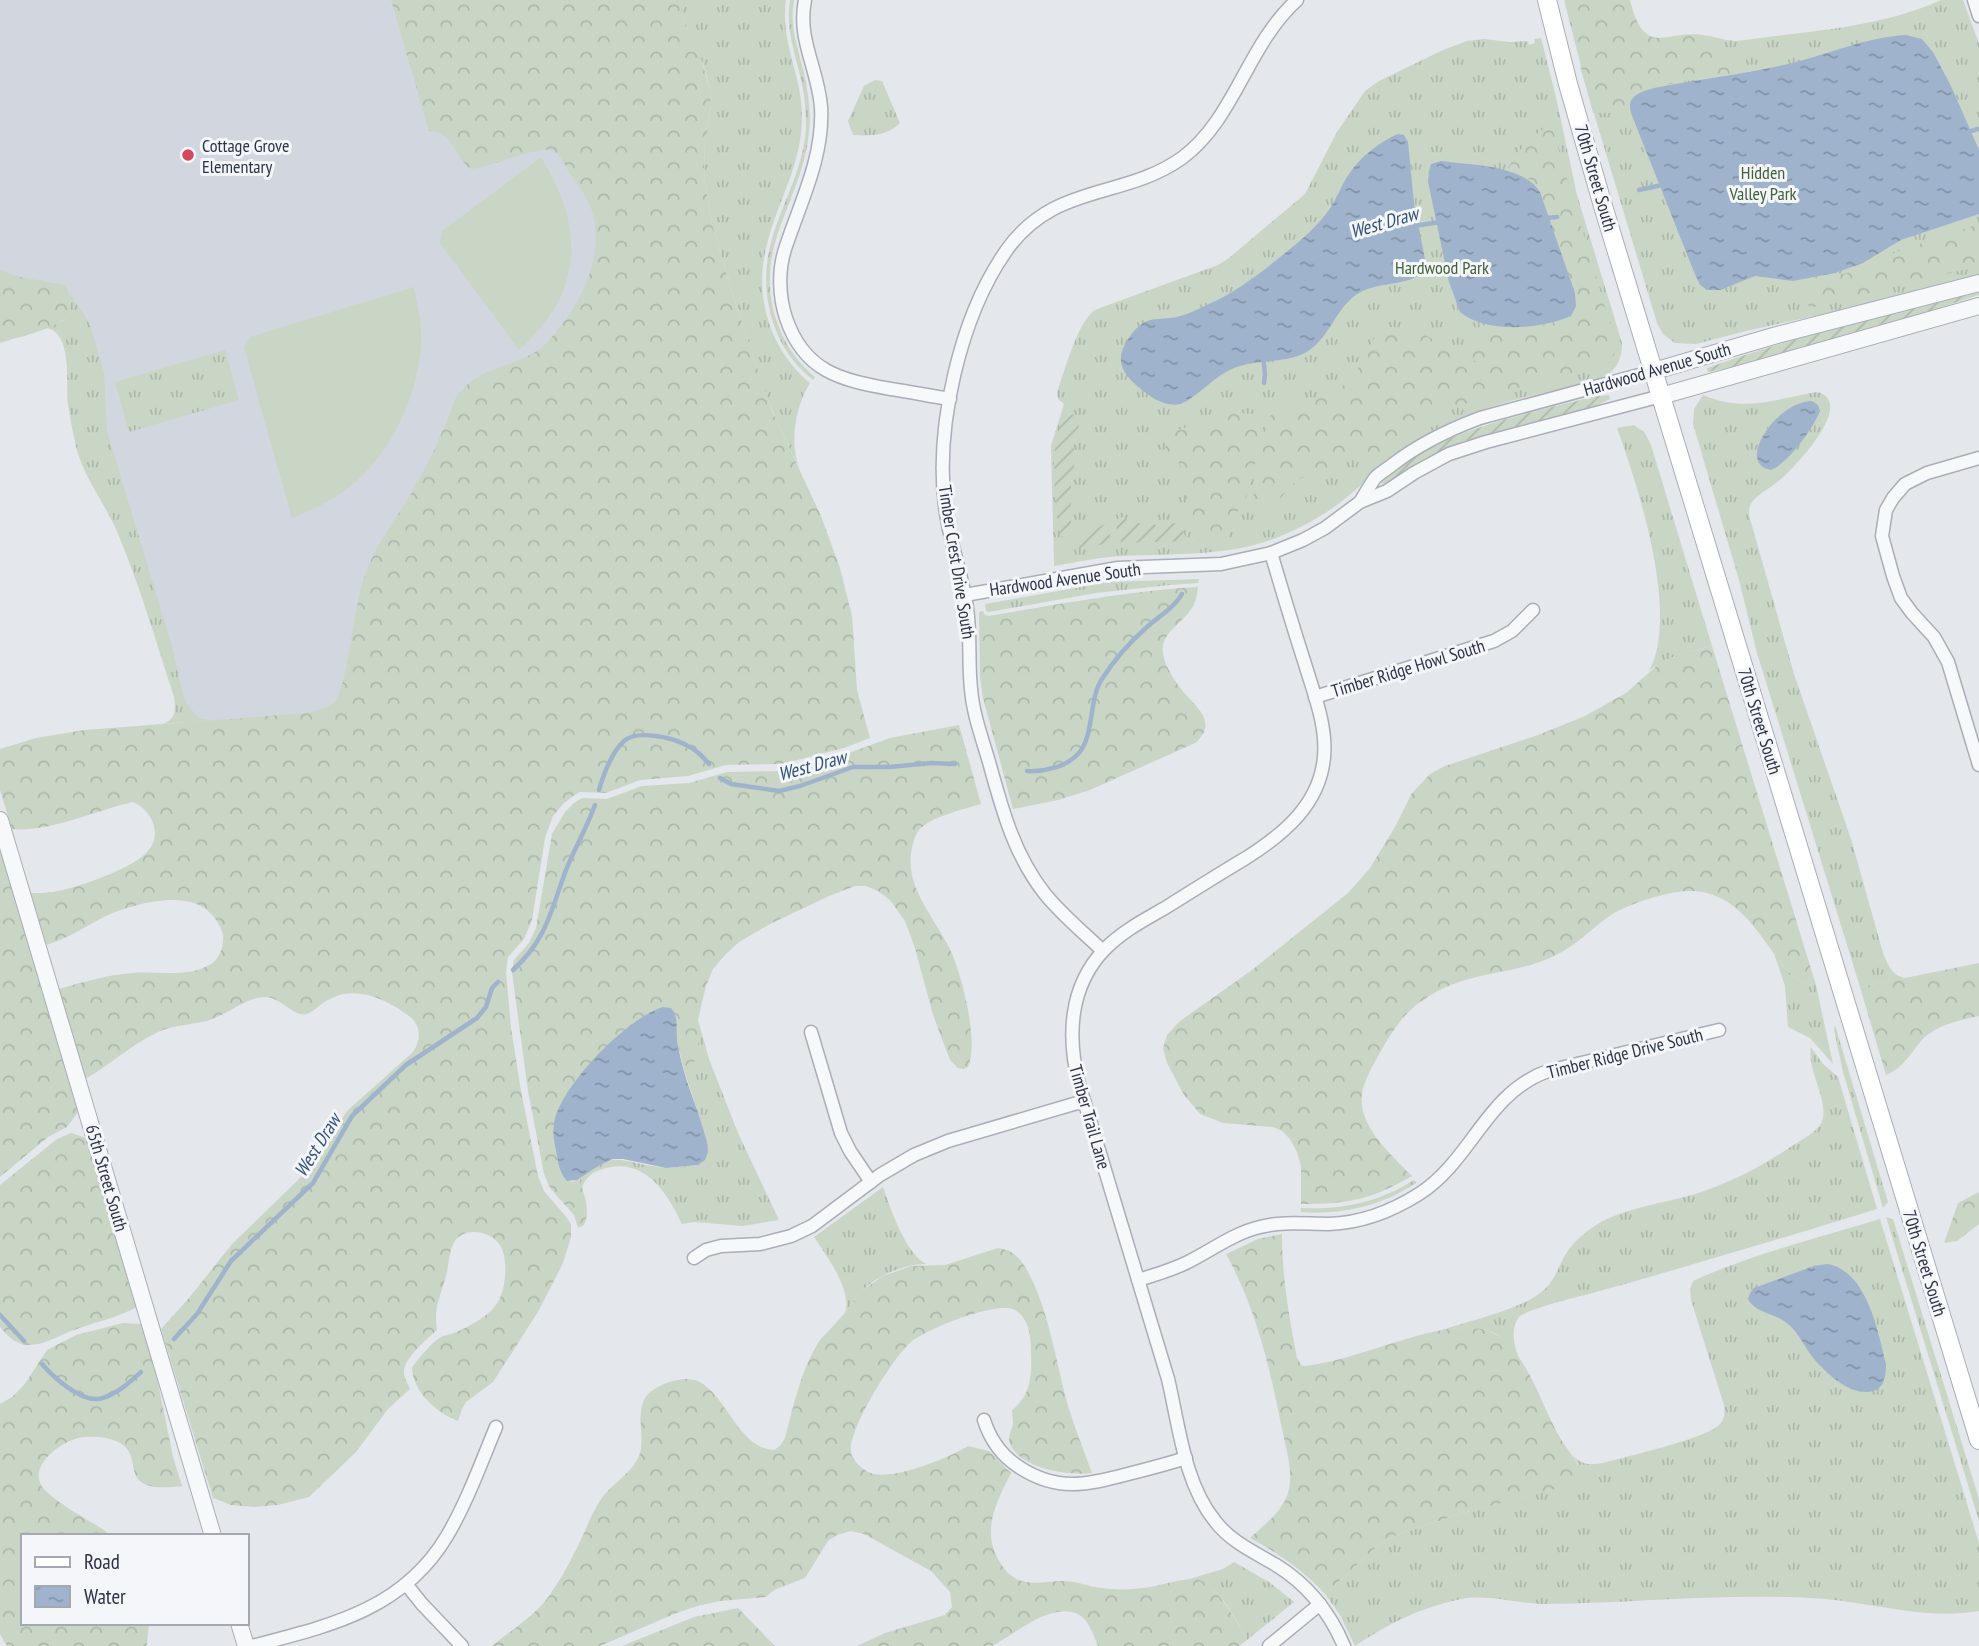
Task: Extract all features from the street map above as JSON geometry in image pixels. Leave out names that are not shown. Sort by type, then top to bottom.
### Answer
[{"type":"main road","name":"70th Street South","points":[[1547,0],[1600,194],[1979,1440]]},
{"type":"street","points":[[805,0],[803,32],[817,81],[821,117],[816,159],[782,263],[781,292],[787,321],[804,351],[819,366],[836,376],[863,384],[950,399]]},
{"type":"street","name":"Timber Crest Drive South","points":[[1103,951],[1046,895],[1024,863],[1006,823],[973,702],[970,628],[944,494],[944,450],[957,363],[973,316],[998,264],[1013,242],[1034,221],[1056,207],[1161,170],[1194,148],[1218,120],[1270,30],[1297,0]]},
{"type":"street","points":[[1974,0],[1979,16]]},
{"type":"street","name":"Hardwood Avenue South","points":[[1360,502],[1376,478],[1388,468],[1431,439],[1479,418],[1777,335],[1979,283]]},
{"type":"street","name":"Hardwood Avenue South","points":[[965,595],[1118,568],[1220,564],[1271,553],[1325,528],[1360,502],[1387,491],[1449,454],[1979,306]]},
{"type":"street","points":[[1979,458],[1917,477],[1900,489],[1890,502],[1884,518],[1882,536],[1895,585],[1908,608],[1934,637],[1945,656],[1979,765]]},
{"type":"street","name":"Timber Trail Lane","points":[[1271,553],[1315,697],[1323,734],[1324,760],[1316,789],[1301,813],[1268,844],[1138,924],[1103,951],[1082,985],[1072,1020],[1072,1054],[1198,1494],[1216,1524],[1236,1541],[1292,1576],[1320,1604],[1344,1646]]},
{"type":"street","name":"Timber Ridge Howl South","points":[[1315,697],[1494,642],[1512,631],[1533,610]]},
{"type":"street","name":"65th Street South","points":[[0,820],[212,1534]]},
{"type":"street","name":"Timber Ridge Drive South","points":[[1138,1280],[1187,1263],[1240,1234],[1259,1227],[1288,1222],[1341,1223],[1389,1210],[1420,1193],[1444,1175],[1500,1103],[1529,1079],[1554,1069],[1719,1030]]},
{"type":"street","points":[[811,1032],[841,1133],[871,1182]]},
{"type":"street","points":[[694,1258],[706,1250],[721,1246],[760,1244],[791,1236],[812,1226],[902,1161],[937,1145],[1084,1101]]},
{"type":"street","points":[[984,1420],[994,1442],[1009,1460],[1033,1475],[1059,1484],[1095,1483],[1186,1458]]},
{"type":"street","points":[[251,1646],[354,1616],[383,1602],[406,1584],[430,1561],[447,1536],[496,1427]]},
{"type":"street","points":[[406,1584],[462,1646]]},
{"type":"street","points":[[1269,1646],[1320,1604]]},
{"type":"street","points":[[240,1625],[246,1646]]},
{"type":"shaded area","points":[[0,0],[645,0],[819,608],[200,780],[66,313],[0,331]]},
{"type":"green space","points":[[391,0],[682,0],[681,14],[701,58],[710,90],[704,176],[712,224],[772,411],[821,516],[840,568],[852,616],[857,690],[870,738],[844,748],[782,764],[726,765],[688,776],[640,780],[606,793],[580,792],[563,804],[553,816],[545,838],[532,920],[524,939],[508,957],[506,972],[511,1028],[538,1176],[544,1191],[571,1225],[571,1237],[563,1263],[538,1312],[493,1382],[466,1402],[458,1421],[434,1407],[421,1393],[413,1377],[412,1368],[438,1339],[485,1316],[501,1295],[505,1266],[501,1247],[492,1237],[479,1232],[460,1236],[452,1248],[439,1300],[437,1330],[416,1350],[405,1367],[410,1389],[388,1409],[356,1452],[309,1497],[278,1505],[231,1505],[213,1498],[161,1329],[232,1244],[299,1179],[348,1110],[412,1053],[418,1039],[418,1029],[413,1020],[400,1010],[371,996],[350,993],[340,995],[327,1000],[307,1014],[297,1013],[276,1000],[264,997],[208,1021],[158,1032],[85,1079],[59,989],[123,974],[183,972],[202,968],[211,964],[219,955],[223,944],[222,933],[210,913],[200,906],[187,901],[158,901],[115,912],[46,945],[31,893],[74,887],[126,867],[150,849],[155,830],[146,811],[133,802],[41,828],[12,829],[0,790],[0,749],[36,738],[84,730],[307,713],[333,703],[340,693],[366,571],[426,467],[456,397],[485,373],[541,348],[560,327],[578,300],[590,271],[596,240],[595,224],[587,198],[553,151],[527,153],[471,169],[449,140],[437,132],[429,131]]},
{"type":"green space","points":[[682,0],[786,0],[788,45],[801,101],[801,133],[794,165],[767,244],[762,283],[768,320],[775,338],[784,355],[810,383],[795,426],[795,449],[800,470],[766,395],[712,224],[704,176],[710,90],[704,66],[681,14]]},
{"type":"green space","points":[[790,0],[794,0],[793,28],[807,87],[810,124],[800,174],[775,243],[771,262],[771,298],[775,316],[790,349],[815,377],[813,380],[787,351],[771,316],[767,297],[766,278],[772,239],[797,170],[806,127],[803,89],[790,32]]},
{"type":"green space","points":[[1564,0],[1630,0],[1638,23],[1647,34],[1657,38],[1693,34],[1711,38],[1724,50],[1733,74],[1679,82],[1649,90],[1631,99],[1629,109],[1614,113],[1593,113]]},
{"type":"green space","name":"Hidden Valley Park","points":[[1941,0],[1963,0],[1979,44],[1979,275],[1696,344],[1675,343],[1663,334],[1657,323],[1580,67],[1719,46],[1706,35],[1737,41],[1866,23],[1917,10]]},
{"type":"green space","name":"Hardwood Park","points":[[1541,38],[1577,195],[1622,343],[1619,361],[1612,371],[1597,380],[1506,402],[1440,427],[1399,453],[1341,502],[1310,522],[1276,538],[1219,551],[1114,557],[1054,566],[1051,446],[1064,404],[1058,399],[1057,392],[1078,334],[1090,314],[1097,309],[1218,265],[1229,258],[1305,194],[1337,132],[1365,91],[1379,81],[1467,41],[1528,41],[1529,45],[1535,43],[1534,39]]},
{"type":"green space","points":[[875,80],[882,81],[900,123],[884,133],[853,135],[848,121],[864,86]]},
{"type":"green space","points":[[1551,124],[1614,337],[1615,352],[1606,364],[1507,391],[1500,388],[1486,370],[1465,353],[1472,337],[1483,323],[1516,327],[1539,325],[1571,316],[1576,306],[1573,288],[1530,180],[1507,170],[1526,144]]},
{"type":"green space","points":[[541,157],[565,209],[571,234],[571,258],[566,282],[556,305],[540,328],[519,350],[440,243],[442,231]]},
{"type":"green space","points":[[1979,224],[1979,266],[1810,308],[1793,281],[1857,271],[1896,252]]},
{"type":"green space","points":[[0,270],[20,277],[66,285],[71,301],[69,315],[46,329],[0,343]]},
{"type":"green space","points":[[414,287],[421,346],[413,388],[397,429],[372,465],[357,480],[329,501],[292,518],[244,348],[250,337]]},
{"type":"green space","points":[[1979,291],[1979,295],[1845,337],[1708,372],[1707,368],[1774,346]]},
{"type":"green space","points":[[69,293],[88,320],[95,341],[104,373],[107,431],[172,646],[183,695],[196,715],[212,720],[162,724],[174,714],[174,697],[124,549],[79,458],[68,404],[64,349],[55,332],[46,328],[69,315]]},
{"type":"green space","points":[[1392,327],[1420,333],[1450,349],[1477,370],[1495,393],[1452,408],[1369,460],[1363,457],[1350,458],[1332,468],[1299,479],[1289,487],[1275,506],[1265,507],[1254,502],[1252,500],[1260,471],[1268,417],[1349,381],[1377,335]]},
{"type":"green space","points":[[225,350],[239,400],[129,432],[115,382]]},
{"type":"green space","points":[[1817,392],[1828,398],[1830,408],[1827,421],[1809,449],[1788,472],[1752,502],[1749,515],[1794,674],[1851,839],[1883,953],[1894,972],[1906,978],[1860,987],[1757,653],[1739,580],[1693,424],[1694,409],[1703,395],[1747,404]]},
{"type":"green space","points":[[1609,395],[1610,399],[1596,406],[1464,441],[1422,460],[1384,485],[1381,482],[1428,449],[1453,437],[1507,419],[1591,397]]},
{"type":"green space","points":[[1235,413],[1261,416],[1251,482],[1233,519],[1228,537],[1198,540],[1188,514],[1183,471],[1178,461],[1166,450],[1166,439],[1173,431]]},
{"type":"green space","points":[[1072,414],[1078,417],[1079,426],[1074,437],[1072,458],[1075,469],[1071,477],[1071,529],[1063,537],[1059,533],[1056,501],[1055,448],[1064,420]]},
{"type":"green space","points":[[1634,425],[1645,433],[1651,445],[1712,646],[1671,658],[1649,671],[1657,647],[1660,617],[1658,584],[1645,515],[1617,428]]},
{"type":"green space","points":[[1122,517],[1141,524],[1176,523],[1182,528],[1187,541],[1122,543],[1115,520]]},
{"type":"green space","points":[[1109,522],[1111,543],[1079,549],[1080,539]]},
{"type":"green space","points":[[1199,579],[1198,583],[1096,593],[989,612],[986,611],[985,604],[1109,582]]},
{"type":"green space","points":[[1198,587],[1193,606],[1168,634],[1163,653],[1172,676],[1204,718],[1205,730],[1201,736],[1195,743],[1090,790],[1013,809],[983,698],[979,612],[983,611],[989,616],[1120,595]]},
{"type":"green space","points":[[1712,646],[1816,985],[1801,981],[1788,971],[1750,921],[1734,906],[1714,895],[1691,891],[1662,895],[1618,911],[1556,955],[1451,985],[1435,992],[1408,1013],[1397,1025],[1379,1055],[1362,1093],[1363,1112],[1372,1131],[1412,1176],[1384,1190],[1359,1199],[1301,1204],[1301,1166],[1290,1139],[1282,1131],[1273,1127],[1223,1123],[1200,1114],[1184,1095],[1167,1063],[1163,1048],[1167,1035],[1180,1021],[1252,970],[1348,893],[1370,868],[1412,793],[1430,774],[1445,766],[1585,716],[1626,693],[1661,662]]},
{"type":"green space","points":[[959,725],[981,804],[942,816],[921,828],[913,843],[911,863],[917,891],[947,943],[961,981],[971,1028],[971,1056],[968,1067],[958,1068],[950,1060],[933,1015],[905,921],[890,900],[866,886],[855,886],[829,896],[739,942],[713,969],[698,1020],[698,1049],[693,1063],[683,1067],[677,1040],[676,1018],[647,1014],[617,1037],[575,1081],[567,1094],[555,1147],[561,1173],[565,1179],[572,1182],[579,1179],[585,1196],[586,1219],[584,1225],[578,1228],[574,1215],[550,1188],[544,1174],[528,1091],[512,972],[514,960],[529,943],[536,928],[552,834],[565,812],[582,798],[607,799],[642,786],[689,783],[727,772],[783,771],[846,754],[890,738]]},
{"type":"green space","points":[[0,848],[78,1112],[67,1127],[48,1137],[0,1177]]},
{"type":"green space","points":[[1774,953],[1797,979],[1816,985],[1833,1064],[1810,1038],[1788,1027],[1785,986]]},
{"type":"green space","points":[[1979,963],[1979,1016],[1934,1030],[1902,1064],[1886,1075],[1860,987]]},
{"type":"green space","points":[[698,1020],[709,1059],[738,1133],[779,1220],[743,1226],[694,1222],[682,1224],[669,1200],[652,1179],[629,1167],[615,1166],[597,1171],[586,1179],[582,1189],[579,1179],[610,1161],[663,1168],[698,1165],[706,1137],[683,1067],[696,1053]]},
{"type":"green space","points":[[1835,1025],[1888,1202],[1883,1208],[1843,1072]]},
{"type":"green space","points":[[1811,1047],[1823,1064],[1838,1077],[1877,1209],[1530,1311],[1519,1317],[1514,1327],[1514,1343],[1519,1358],[1502,1338],[1488,1330],[1465,1328],[1436,1332],[1509,1309],[1536,1296],[1551,1282],[1571,1246],[1603,1221],[1731,1181],[1813,1132],[1820,1125],[1823,1108],[1810,1056]]},
{"type":"green space","points":[[71,1133],[86,1138],[137,1307],[45,1342],[23,1344],[12,1339],[0,1327],[0,1185],[57,1139]]},
{"type":"green space","points":[[1414,1180],[1416,1183],[1403,1191],[1361,1207],[1332,1212],[1301,1212],[1301,1208],[1331,1208],[1360,1203],[1387,1194]]},
{"type":"green space","points":[[883,1187],[905,1240],[926,1264],[901,1268],[884,1275],[860,1293],[845,1313],[842,1284],[814,1237]]},
{"type":"green space","points":[[1979,1192],[1979,1224],[1957,1241],[1944,1243],[1958,1203]]},
{"type":"green space","points":[[1886,1217],[1893,1219],[1979,1499],[1979,1521]]},
{"type":"green space","points":[[1880,1219],[1979,1543],[1979,1611],[1940,1614],[1791,1597],[1545,1604],[1471,1598],[1446,1602],[1419,1612],[1380,1630],[1355,1646],[1340,1615],[1325,1594],[1381,1543],[1394,1536],[1463,1513],[1566,1486],[1578,1464],[1573,1456],[1587,1464],[1603,1463],[1699,1436],[1719,1425],[1724,1416],[1724,1405],[1691,1300],[1690,1289],[1693,1281],[1762,1255]]},
{"type":"green space","points":[[1282,1234],[1289,1312],[1297,1358],[1302,1366],[1324,1363],[1448,1329],[1489,1331],[1509,1345],[1522,1361],[1556,1430],[1577,1463],[1577,1480],[1571,1485],[1463,1513],[1394,1536],[1381,1543],[1325,1594],[1290,1563],[1250,1538],[1286,1500],[1290,1469],[1261,1339],[1246,1296],[1226,1254],[1258,1239]]},
{"type":"green space","points":[[998,1248],[1019,1258],[1035,1286],[1068,1406],[1092,1473],[1058,1472],[1034,1465],[1016,1453],[1010,1444],[1012,1410],[1023,1398],[1029,1384],[1031,1347],[1029,1329],[1024,1318],[1015,1310],[1006,1308],[962,1317],[911,1342],[883,1377],[856,1428],[851,1452],[853,1458],[868,1472],[877,1475],[903,1472],[947,1457],[968,1446],[989,1451],[1011,1473],[1000,1495],[991,1529],[995,1552],[1011,1576],[1026,1582],[1068,1581],[1120,1589],[1150,1587],[1189,1579],[1202,1581],[1222,1599],[1247,1640],[1239,1646],[1098,1646],[1090,1626],[1082,1617],[1072,1612],[1060,1612],[1036,1620],[992,1646],[857,1646],[885,1633],[945,1615],[952,1607],[950,1592],[931,1571],[864,1534],[851,1531],[828,1541],[805,1578],[774,1590],[766,1597],[697,1606],[600,1646],[492,1646],[546,1601],[581,1541],[601,1499],[636,1462],[641,1449],[642,1405],[653,1390],[676,1380],[699,1382],[720,1401],[749,1438],[760,1446],[774,1450],[785,1438],[799,1387],[813,1351],[860,1292],[883,1276],[911,1266],[945,1265]]},
{"type":"green space","points":[[123,1323],[142,1324],[182,1486],[146,1485],[138,1479],[126,1447],[116,1441],[84,1437],[56,1449],[42,1464],[40,1482],[46,1491],[60,1502],[109,1534],[21,1534],[21,1625],[149,1625],[146,1646],[7,1646],[0,1634],[0,1404],[24,1385],[47,1350],[76,1335]]},
{"type":"green space","points":[[1234,1562],[1269,1582],[1294,1602],[1247,1640],[1230,1610],[1215,1591],[1197,1581],[1186,1580],[1223,1569]]},
{"type":"green space","points":[[738,1608],[775,1646],[622,1646],[694,1617]]},
{"type":"water","name":"Hidden Valley Park","points":[[1906,35],[1922,39],[1933,52],[1979,150],[1979,214],[1901,240],[1863,263],[1835,273],[1793,281],[1755,276],[1720,290],[1707,290],[1700,285],[1631,113],[1632,99],[1639,93],[1654,88],[1775,67],[1863,42]]},
{"type":"water","points":[[1398,134],[1404,135],[1408,142],[1414,203],[1425,259],[1424,271],[1402,282],[1359,293],[1345,305],[1318,343],[1303,354],[1234,368],[1181,404],[1160,402],[1131,380],[1123,368],[1121,356],[1127,341],[1137,328],[1154,319],[1176,317],[1197,310],[1252,279],[1317,224],[1331,207],[1353,168],[1364,156]]},
{"type":"water","points":[[1441,161],[1509,171],[1522,176],[1540,192],[1575,293],[1576,306],[1571,316],[1545,324],[1514,327],[1484,324],[1460,312],[1449,282],[1428,182],[1431,164]]},
{"type":"water","points":[[1812,401],[1818,405],[1820,411],[1799,445],[1771,470],[1761,465],[1757,457],[1758,446],[1764,433],[1786,411]]},
{"type":"water","points":[[663,1007],[671,1008],[674,1012],[680,1058],[707,1142],[705,1160],[698,1165],[666,1168],[613,1159],[577,1180],[567,1181],[560,1170],[553,1132],[559,1109],[568,1092],[581,1073],[614,1039],[648,1013]]},
{"type":"water","points":[[1827,1264],[1841,1269],[1852,1278],[1861,1290],[1874,1320],[1886,1368],[1882,1384],[1873,1391],[1856,1391],[1840,1383],[1814,1359],[1788,1324],[1756,1308],[1748,1299],[1754,1288],[1814,1266]]},
{"type":"waterway","name":"West Draw","points":[[1968,132],[1978,129]]},
{"type":"waterway","name":"West Draw","points":[[1639,190],[1662,185]]},
{"type":"waterway","name":"West Draw","points":[[1546,218],[1557,217]]},
{"type":"waterway","name":"West Draw","points":[[1414,226],[1440,222]]},
{"type":"waterway","name":"West Draw","points":[[1263,356],[1264,383]]},
{"type":"waterway","name":"West Draw","points":[[1027,771],[1054,768],[1077,755],[1087,739],[1095,697],[1102,679],[1128,645],[1171,608],[1182,594]]},
{"type":"waterway","name":"West Draw","points":[[599,790],[615,751],[630,737],[656,736],[682,743],[697,752],[709,764]]},
{"type":"waterway","name":"West Draw","points":[[720,778],[731,784],[779,791],[853,767],[955,764]]},
{"type":"waterway","name":"West Draw","points":[[513,970],[541,935],[595,805]]},
{"type":"waterway","name":"West Draw","points":[[174,1339],[197,1314],[231,1261],[313,1183],[352,1116],[406,1065],[477,1018],[486,1007],[492,988],[498,982]]},
{"type":"waterway","name":"West Draw","points":[[0,1315],[24,1341]]},
{"type":"waterway","name":"West Draw","points":[[42,1364],[67,1387],[91,1399],[110,1395],[141,1372]]},
{"type":"place","name":"Cottage Grove Elementary","points":[[188,155]]}]
